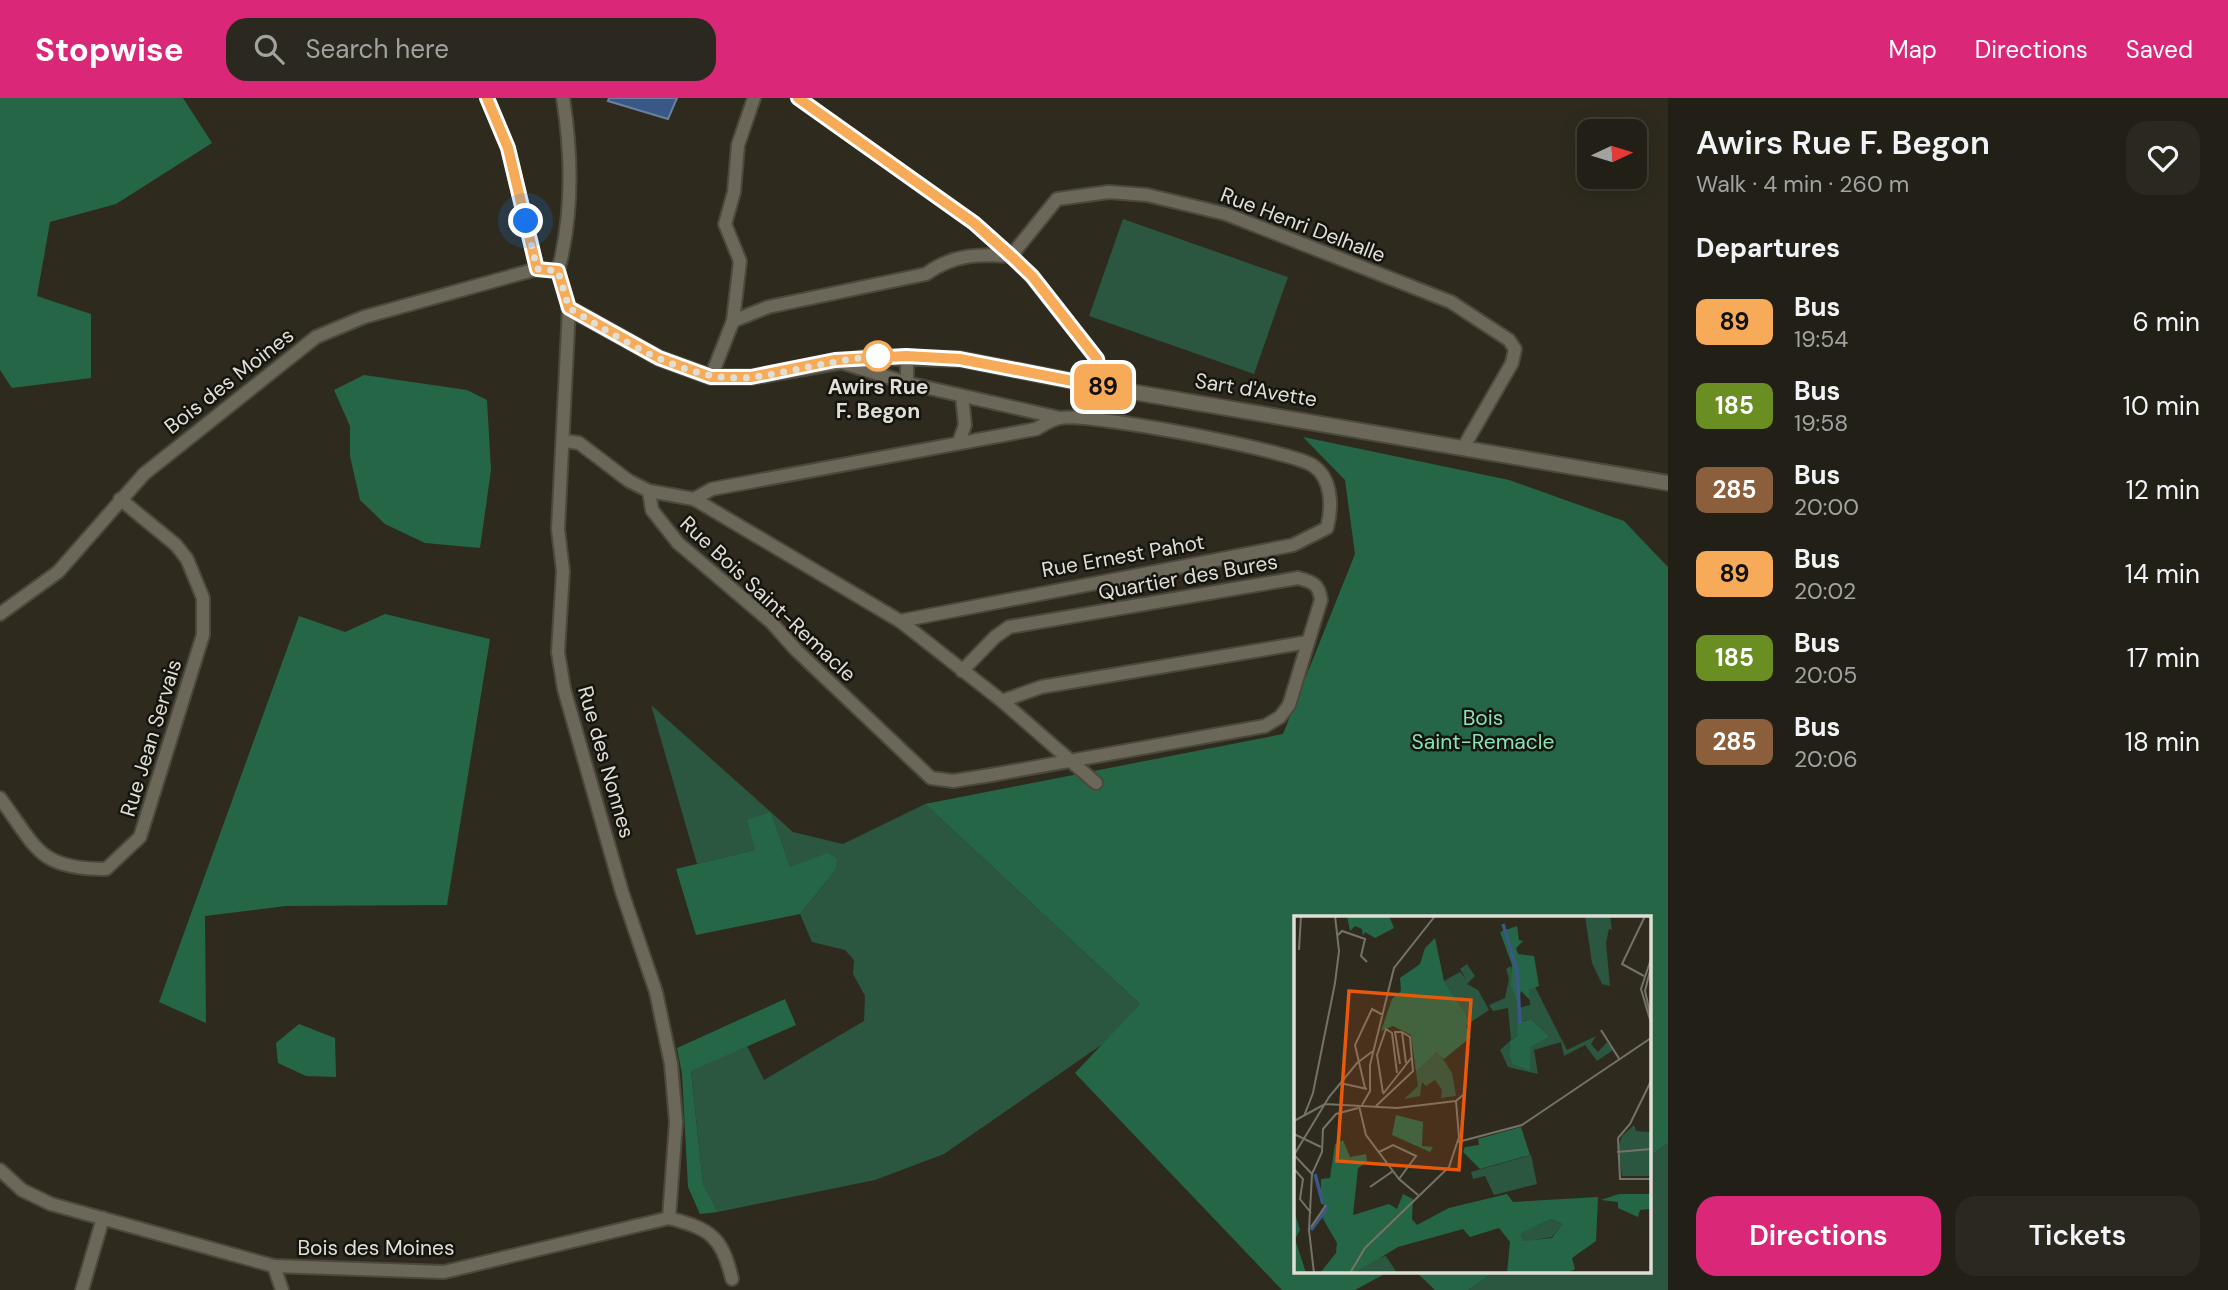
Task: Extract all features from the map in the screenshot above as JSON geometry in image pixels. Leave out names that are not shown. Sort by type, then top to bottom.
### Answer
[{"type":"street","points":[[487,98],[508,148],[537,269],[558,271]]},
{"type":"street","points":[[563,98],[570,192],[568,237],[558,271],[569,308]]},
{"type":"street","points":[[711,377],[733,321],[740,261],[725,224],[734,192],[738,145],[754,98]]},
{"type":"street","points":[[798,98],[974,223],[1011,256],[1032,276],[1097,359],[1103,387]]},
{"type":"street","name":"Rue Henri Delhalle","points":[[1011,256],[1057,199],[1109,192],[1147,195],[1226,214],[1451,302],[1509,340],[1515,349],[1512,363],[1462,448]]},
{"type":"street","points":[[733,321],[768,307],[926,274],[941,264],[973,254],[1011,256]]},
{"type":"street","name":"Bois des Moines","points":[[0,614],[58,572],[120,499],[174,449],[316,337],[388,310],[537,269]]},
{"type":"street","name":"Sart d'Avette","points":[[569,308],[659,358],[711,377],[751,377],[835,360],[906,356],[960,359],[1103,387],[1668,483]]},
{"type":"street","name":"Rue des Nonnes","points":[[569,308],[565,442],[558,529],[563,571],[558,652],[564,689],[622,892],[656,992],[671,1064],[676,1122],[669,1218]]},
{"type":"street","points":[[906,356],[908,383]]},
{"type":"street","name":"Sart d'Avette","points":[[835,360],[908,383],[1060,418]]},
{"type":"street","points":[[959,442],[965,425],[962,396]]},
{"type":"street","points":[[694,499],[712,489],[1036,429],[1060,418]]},
{"type":"street","name":"Rue Ernest Pahot","points":[[900,621],[1293,545],[1327,528],[1332,507],[1328,486],[1314,466],[1281,452],[1098,419],[1060,418]]},
{"type":"street","points":[[565,442],[579,443],[629,481],[649,491],[694,499],[900,621],[1002,701],[1096,783]]},
{"type":"street","name":"Rue Bois Saint-Remacle","points":[[649,491],[652,510],[678,543],[763,614],[796,650],[931,778],[953,781],[1070,759]]},
{"type":"street","name":"Rue Jean Servais","points":[[0,798],[47,859],[75,869],[106,869],[140,836],[203,635],[203,598],[187,559],[176,545],[120,499]]},
{"type":"street","name":"Quartier des Bures","points":[[962,671],[995,637],[1009,627],[1298,578],[1314,582],[1320,589],[1321,600],[1308,642]]},
{"type":"street","points":[[1002,701],[1041,687],[1308,642],[1289,705],[1280,717],[1265,726],[1070,759]]},
{"type":"street","name":"Bois des Moines","points":[[0,1170],[22,1190],[51,1204],[274,1266],[444,1272],[669,1218]]},
{"type":"street","points":[[82,1290],[103,1218]]},
{"type":"street","points":[[669,1218],[696,1226],[721,1244],[732,1279]]},
{"type":"street","points":[[274,1266],[282,1290]]},
{"type":"green space","points":[[0,98],[183,98],[212,143],[116,204],[50,222],[37,296],[91,314],[91,378],[12,388],[0,370]]},
{"type":"green space","points":[[1123,219],[1288,277],[1254,374],[1089,316]]},
{"type":"green space","points":[[364,375],[467,390],[487,400],[491,470],[480,548],[425,543],[385,524],[360,500],[350,456],[350,426],[334,390]]},
{"type":"green space","name":"Bois Saint-Remacle","points":[[1303,437],[1509,480],[1624,521],[1668,567],[1668,1143],[1650,1156],[1650,916],[1294,916],[1294,1272],[1388,1272],[1355,1290],[1282,1290],[1075,1073],[1140,1004],[925,804],[1283,734],[1355,554],[1345,480]]},
{"type":"green space","points":[[385,614],[490,639],[447,905],[286,906],[205,916],[206,1023],[159,1002],[299,616],[345,632]]},
{"type":"green space","points":[[651,705],[771,812],[755,850],[697,864]]},
{"type":"green space","points":[[925,804],[1140,1004],[1104,1043],[944,1154],[875,1180],[718,1212],[703,1184],[691,1070],[747,1046],[764,1080],[864,1021],[865,996],[853,974],[854,960],[845,950],[812,942],[800,914],[835,871],[828,854],[790,867],[771,812],[793,832],[843,844]]},
{"type":"green space","points":[[771,812],[790,867],[828,853],[837,859],[835,871],[800,914],[696,935],[676,869],[755,850],[747,820]]},
{"type":"green space","points":[[785,999],[796,1025],[691,1071],[703,1184],[718,1212],[700,1214],[688,1187],[682,1074],[677,1048]]},
{"type":"green space","points":[[299,1024],[335,1038],[336,1077],[306,1076],[278,1063],[276,1043]]},
{"type":"green space","points":[[1668,1143],[1668,1290],[1469,1290],[1494,1272],[1650,1272],[1650,1156]]},
{"type":"green space","points":[[1416,1272],[1494,1272],[1469,1290],[1435,1290]]},
{"type":"water","points":[[609,98],[677,98],[668,119],[608,101]]},
{"type":"bus line","name":"89","points":[[487,98],[508,148],[537,269],[558,271],[569,308],[659,358],[711,377],[751,377],[868,356],[960,359],[1103,387],[1097,359],[1032,276],[1011,256],[974,223],[798,98]]},
{"type":"place","name":"Awirs Rue F. Begon","points":[[878,356]]},
{"type":"route","points":[[526,221],[537,269],[558,271],[569,308],[659,358],[711,377],[751,377],[835,360],[887,356],[878,356]]}]
